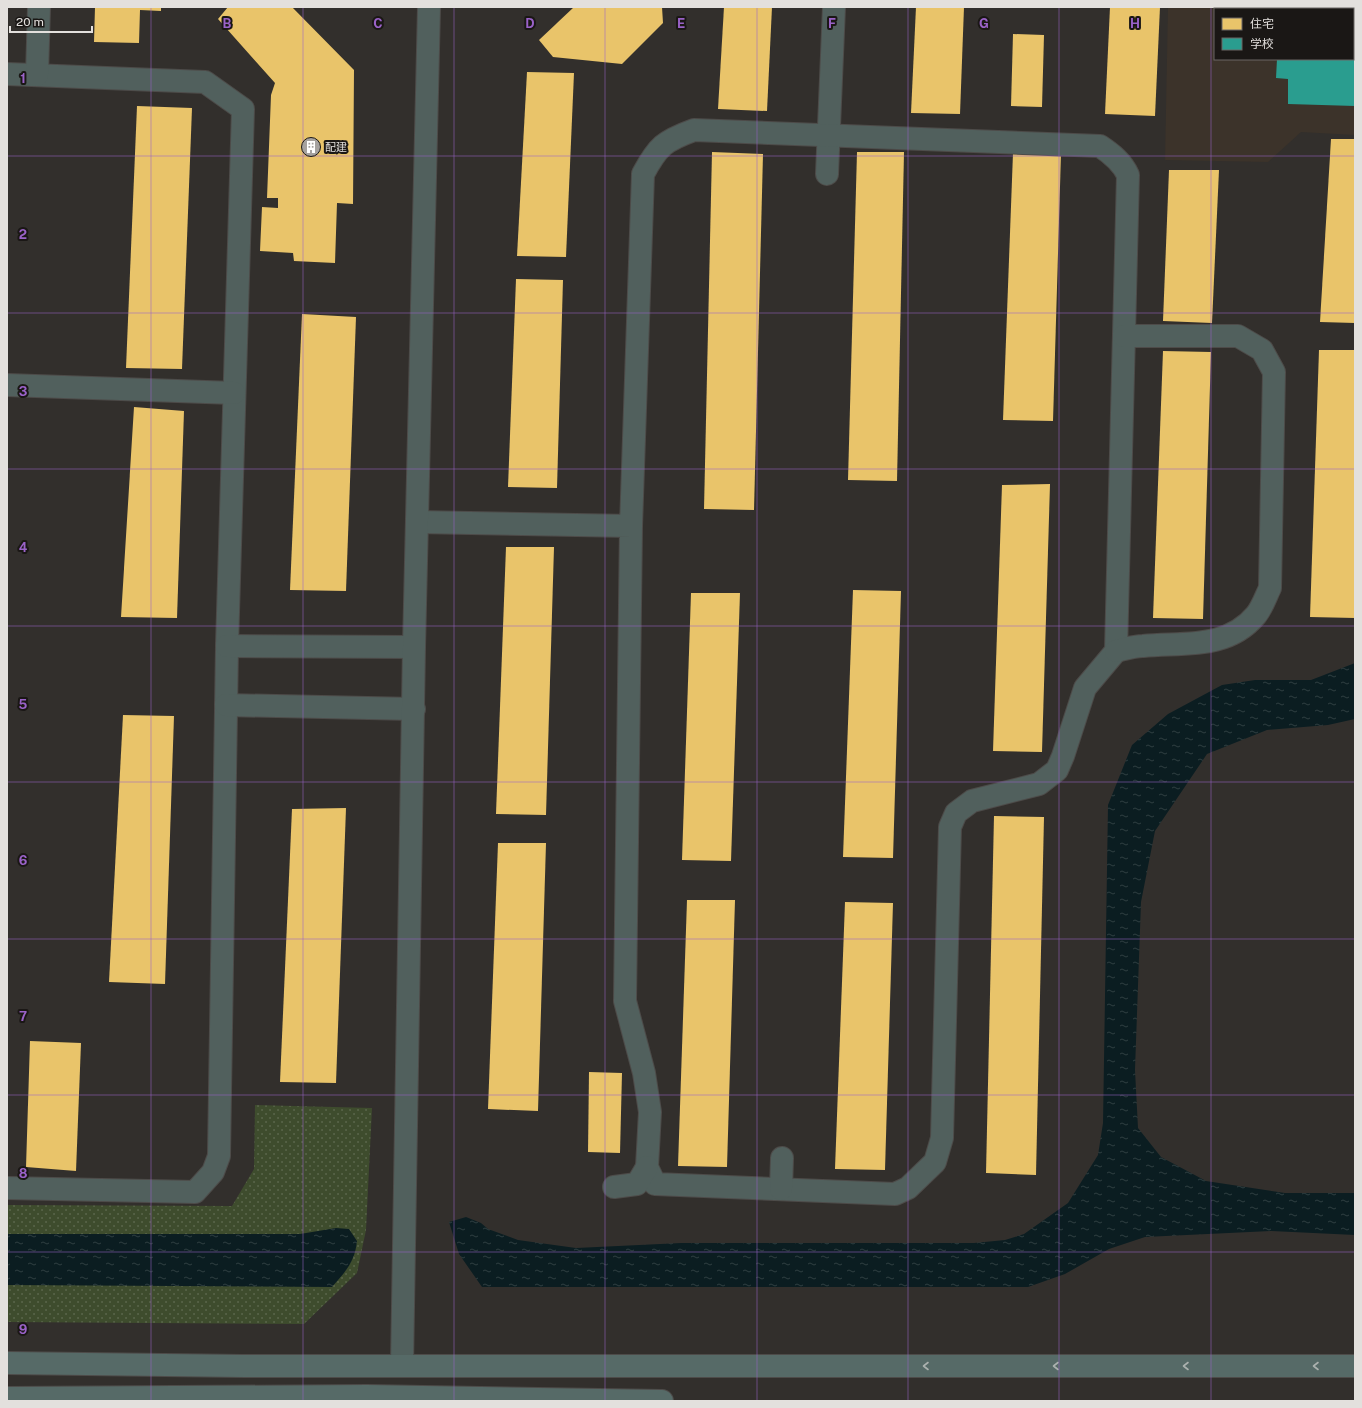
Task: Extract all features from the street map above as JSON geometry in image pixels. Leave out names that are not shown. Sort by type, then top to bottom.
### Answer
[{"type":"main road","points":[[7,1363],[243,1366],[1355,1366]]},
{"type":"main road","points":[[7,1398],[367,1396],[662,1401]]},
{"type":"street","points":[[37,76],[39,7]]},
{"type":"street","points":[[402,1366],[414,647],[429,7]]},
{"type":"street","points":[[828,174],[834,7]]},
{"type":"street","points":[[7,74],[205,82],[243,109],[227,646],[219,1156],[213,1172],[195,1192],[7,1188]]},
{"type":"street","points":[[614,1187],[637,1184],[647,1167],[650,1112],[644,1073],[625,1001],[631,526],[643,174],[655,152],[670,139],[694,130],[1100,146],[1113,154],[1128,175],[1116,651],[1085,688],[1057,770],[1039,784],[1012,789],[972,801],[956,813],[950,827],[942,1138],[936,1162],[908,1188],[895,1194],[655,1184],[647,1167]]},
{"type":"street","points":[[1116,651],[1142,646],[1177,645],[1217,641],[1242,629],[1257,614],[1270,588],[1274,372],[1262,350],[1238,336],[1124,336]]},
{"type":"street","points":[[7,385],[234,393]]},
{"type":"street","points":[[417,522],[631,526]]},
{"type":"street","points":[[227,646],[414,647]]},
{"type":"street","points":[[226,705],[414,709]]},
{"type":"street","points":[[781,1189],[782,1158]]},
{"type":"shaded area","points":[[1168,7],[1355,7],[1355,135],[1301,132],[1268,162],[1165,160]]},
{"type":"green space","points":[[255,1105],[372,1108],[366,1230],[357,1273],[304,1324],[7,1322],[7,1205],[232,1206],[254,1169]]},
{"type":"water","points":[[1355,663],[1355,719],[1328,725],[1267,730],[1207,754],[1155,831],[1141,902],[1135,1070],[1138,1128],[1161,1157],[1206,1181],[1285,1193],[1355,1193],[1355,1235],[1271,1231],[1145,1237],[1109,1249],[1065,1274],[1028,1287],[482,1287],[459,1254],[449,1222],[466,1217],[481,1223],[488,1229],[518,1240],[576,1248],[681,1243],[974,1243],[1005,1240],[1024,1234],[1068,1203],[1098,1155],[1103,1123],[1108,805],[1132,745],[1168,714],[1222,685],[1255,680],[1311,680]]},
{"type":"water","points":[[336,1228],[349,1229],[357,1241],[352,1261],[332,1287],[7,1285],[7,1234],[300,1234]]},
{"type":"building: 住宅","points":[[95,7],[161,7],[161,11],[140,10],[139,43],[94,42]]},
{"type":"building: 住宅","name":"配建","points":[[228,7],[292,7],[354,70],[353,204],[337,203],[335,263],[294,261],[293,253],[260,251],[262,207],[278,208],[278,198],[267,198],[271,95],[275,83],[218,19]]},
{"type":"building: 住宅","points":[[574,7],[662,7],[663,23],[622,64],[553,57],[539,40]]},
{"type":"building: 住宅","points":[[724,7],[772,7],[767,111],[718,109]]},
{"type":"building: 住宅","points":[[916,7],[964,7],[960,114],[911,113]]},
{"type":"building: 住宅","points":[[1110,7],[1160,7],[1155,116],[1105,114]]},
{"type":"building: 住宅","points":[[1013,34],[1044,35],[1042,107],[1011,106]]},
{"type":"building: 住宅","points":[[527,72],[574,73],[566,257],[517,256]]},
{"type":"building: 住宅","points":[[137,106],[192,108],[182,369],[126,368]]},
{"type":"building: 住宅","points":[[1331,139],[1355,139],[1355,323],[1320,322]]},
{"type":"building: 住宅","points":[[712,152],[763,154],[754,510],[704,509]]},
{"type":"building: 住宅","points":[[857,152],[904,152],[897,481],[848,480]]},
{"type":"building: 住宅","points":[[1013,153],[1061,153],[1053,421],[1003,420]]},
{"type":"building: 住宅","points":[[1169,170],[1219,170],[1212,323],[1163,321]]},
{"type":"building: 住宅","points":[[516,279],[563,280],[557,488],[508,487]]},
{"type":"building: 住宅","points":[[302,314],[356,317],[346,591],[290,590]]},
{"type":"building: 住宅","points":[[1319,350],[1355,350],[1355,618],[1310,617]]},
{"type":"building: 住宅","points":[[1163,351],[1211,352],[1203,619],[1153,618]]},
{"type":"building: 住宅","points":[[134,407],[184,411],[177,618],[121,617]]},
{"type":"building: 住宅","points":[[1050,484],[1042,752],[993,751],[1002,485]]},
{"type":"building: 住宅","points":[[506,547],[554,547],[546,815],[496,814]]},
{"type":"building: 住宅","points":[[853,590],[901,591],[893,858],[843,857]]},
{"type":"building: 住宅","points":[[691,593],[740,593],[731,861],[682,860]]},
{"type":"building: 住宅","points":[[123,715],[174,716],[165,984],[109,982]]},
{"type":"building: 住宅","points":[[346,808],[336,1083],[280,1082],[292,809]]},
{"type":"building: 住宅","points":[[994,816],[1044,817],[1036,1175],[986,1173]]},
{"type":"building: 住宅","points":[[498,843],[546,843],[538,1111],[488,1109]]},
{"type":"building: 住宅","points":[[687,900],[735,900],[727,1167],[678,1166]]},
{"type":"building: 住宅","points":[[845,902],[893,903],[885,1170],[835,1169]]},
{"type":"building: 住宅","points":[[30,1041],[81,1043],[76,1171],[26,1167]]},
{"type":"building: 住宅","points":[[589,1072],[622,1073],[620,1153],[588,1152]]},
{"type":"building: 学校","points":[[1270,7],[1355,7],[1355,106],[1288,104],[1288,79],[1276,78],[1277,60],[1354,60],[1354,8]]},
{"type":"place","name":"配建","points":[[311,147]]}]
